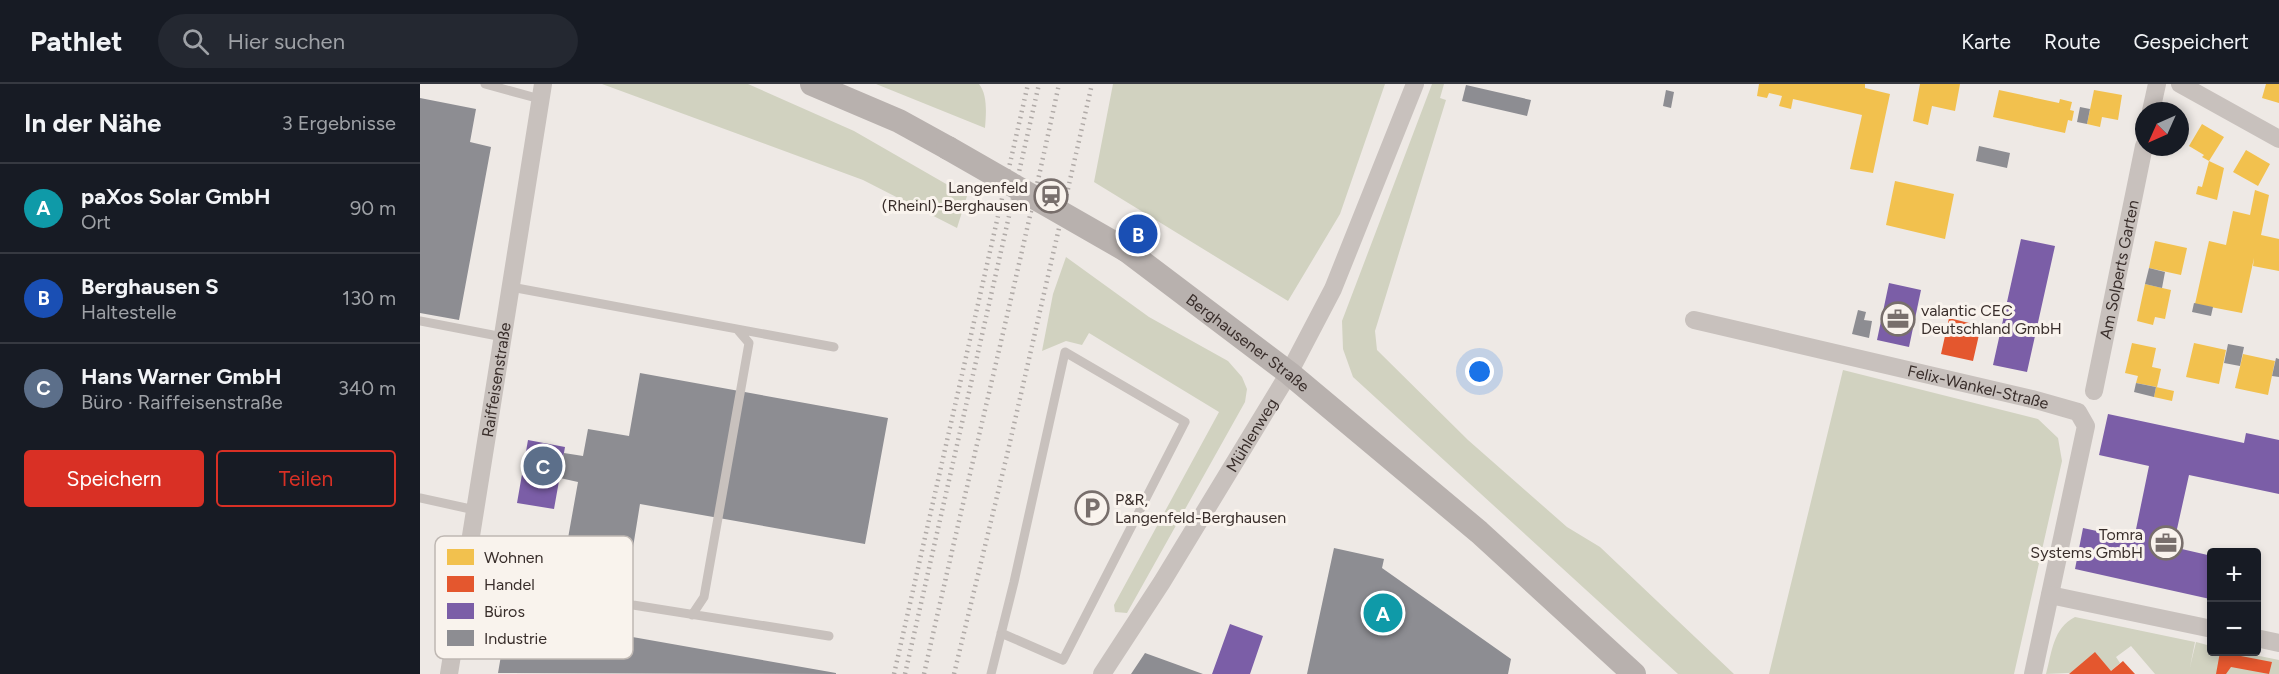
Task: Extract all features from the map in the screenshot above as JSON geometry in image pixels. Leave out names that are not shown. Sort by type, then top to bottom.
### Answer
[{"type":"main road","name":"Berghausener Straße","points":[[812,84],[899,122],[1126,250],[1289,373],[1479,532],[1634,674]]},
{"type":"street","name":"Mühlenweg","points":[[1102,674],[1162,582],[1289,373],[1333,289],[1415,84]]},
{"type":"street","points":[[2153,102],[2157,84]]},
{"type":"street","points":[[2180,84],[2279,139]]},
{"type":"street","name":"Raiffeisenstraße","points":[[471,536],[541,92]]},
{"type":"street","name":"Am Solperts Garten","points":[[2094,392],[2142,156]]},
{"type":"street","name":"Felix-Wankel-Straße","points":[[1694,320],[2032,399],[2078,412],[2086,426],[2033,674]]},
{"type":"street","points":[[2050,596],[2207,628]]},
{"type":"street","points":[[2261,639],[2279,643]]},
{"type":"street","name":"Raiffeisenstraße","points":[[449,674],[451,659]]},
{"type":"lane","points":[[484,84],[541,92]]},
{"type":"lane","points":[[511,287],[834,347]]},
{"type":"lane","points":[[420,321],[503,337]]},
{"type":"lane","points":[[692,615],[704,597],[749,343],[737,329]]},
{"type":"lane","points":[[991,674],[1049,432],[1065,352],[1185,422],[1063,660],[1002,633]]},
{"type":"lane","points":[[420,498],[475,510]]},
{"type":"lane","points":[[633,604],[829,636]]},
{"type":"green space","points":[[602,84],[748,84],[854,131],[967,196],[957,228],[863,180]]},
{"type":"green space","points":[[876,84],[979,84],[985,99],[985,128]]},
{"type":"green space","points":[[1113,84],[1385,84],[1340,214],[1288,301],[1094,182]]},
{"type":"green space","points":[[1432,84],[1444,84],[1440,98],[1446,100],[1375,331],[1377,350],[1468,440],[1567,527],[1600,547],[1734,674],[1678,674],[1353,377],[1343,349],[1342,321]]},
{"type":"green space","points":[[1066,257],[1149,317],[1228,361],[1242,377],[1247,389],[1245,402],[1127,613],[1115,612],[1114,605],[1219,412],[1089,333],[1082,345],[1066,341],[1042,351],[1053,294]]},
{"type":"green space","points":[[1843,370],[2038,419],[2058,438],[2062,461],[2014,674],[1769,674]]},
{"type":"green space","points":[[2075,617],[2195,642],[2190,667],[2196,642],[2207,645],[2207,656],[2260,656],[2279,660],[2279,674],[2155,674],[2131,646],[2116,657],[2120,663],[2111,671],[2046,674],[2058,634]]},
{"type":"building: Wohnen","points":[[1759,84],[1865,84],[1865,88],[1890,94],[1873,173],[1850,169],[1862,115],[1793,99],[1791,109],[1779,106],[1782,96],[1769,93],[1767,98],[1757,96]]},
{"type":"building: Wohnen","points":[[1920,84],[1960,84],[1955,111],[1932,106],[1928,125],[1913,121]]},
{"type":"building: Wohnen","points":[[2266,84],[2279,84],[2279,103],[2262,98]]},
{"type":"building: Wohnen","points":[[1999,90],[2059,103],[2060,99],[2072,102],[2070,110],[2074,111],[2072,121],[2068,120],[2065,133],[1993,117]]},
{"type":"building: Wohnen","points":[[2094,90],[2122,95],[2118,120],[2102,117],[2100,127],[2087,124]]},
{"type":"building: Wohnen","points":[[2202,124],[2224,137],[2209,161],[2189,146]]},
{"type":"building: Wohnen","points":[[2246,150],[2270,164],[2258,186],[2233,172]]},
{"type":"building: Wohnen","points":[[2209,161],[2224,168],[2217,200],[2196,194],[2198,186],[2202,187]]},
{"type":"building: Wohnen","points":[[1895,181],[1954,194],[1945,239],[1886,225]]},
{"type":"building: Wohnen","points":[[2255,190],[2269,195],[2261,235],[2279,239],[2279,271],[2253,266],[2254,258],[2242,313],[2195,304],[2209,241],[2226,245],[2233,211],[2250,215]]},
{"type":"building: Wohnen","points":[[2155,241],[2187,248],[2181,275],[2149,268]]},
{"type":"building: Wohnen","points":[[2145,284],[2171,290],[2165,319],[2155,317],[2153,325],[2137,321]]},
{"type":"building: Wohnen","points":[[2132,343],[2156,348],[2152,367],[2161,369],[2157,387],[2136,383],[2138,376],[2125,373]]},
{"type":"building: Wohnen","points":[[2194,343],[2226,350],[2219,384],[2186,377]]},
{"type":"building: Wohnen","points":[[2243,354],[2275,361],[2268,395],[2235,388]]},
{"type":"building: Wohnen","points":[[2156,387],[2174,391],[2172,401],[2154,397]]},
{"type":"building: Handel","points":[[1949,318],[1981,326],[1973,361],[1941,354]]},
{"type":"building: Handel","points":[[2095,652],[2111,671],[2123,661],[2135,674],[2069,674]]},
{"type":"building: Handel","points":[[2219,656],[2241,656],[2272,662],[2269,674],[2231,667],[2226,674],[2216,674]]},
{"type":"building: Büros","points":[[2021,239],[2055,246],[2027,372],[1993,365]]},
{"type":"building: Büros","points":[[1889,283],[1921,290],[1909,347],[1877,340]]},
{"type":"building: Büros","points":[[2108,414],[2244,443],[2246,433],[2279,440],[2279,494],[2189,475],[2173,547],[2207,555],[2207,598],[2075,569],[2083,528],[2134,539],[2149,466],[2099,455]]},
{"type":"building: Büros","points":[[528,440],[565,447],[554,509],[517,503]]},
{"type":"building: Büros","points":[[1230,624],[1263,636],[1250,674],[1212,674]]},
{"type":"building: Industrie","points":[[1466,85],[1531,100],[1527,116],[1462,101]]},
{"type":"building: Industrie","points":[[1666,90],[1674,92],[1671,108],[1663,106]]},
{"type":"building: Industrie","points":[[420,98],[476,109],[470,142],[491,147],[459,320],[420,313]]},
{"type":"building: Industrie","points":[[2080,107],[2090,109],[2087,124],[2077,122]]},
{"type":"building: Industrie","points":[[1979,146],[2010,153],[2007,168],[1976,161]]},
{"type":"building: Industrie","points":[[2149,268],[2165,272],[2162,288],[2145,284]]},
{"type":"building: Industrie","points":[[2194,303],[2213,307],[2211,316],[2192,312]]},
{"type":"building: Industrie","points":[[1858,310],[1866,312],[1864,320],[1872,321],[1869,338],[1852,334]]},
{"type":"building: Industrie","points":[[2228,344],[2244,347],[2240,366],[2224,363]]},
{"type":"building: Industrie","points":[[2276,358],[2279,359],[2279,377],[2272,376]]},
{"type":"building: Industrie","points":[[640,373],[888,418],[865,544],[640,504],[633,547],[633,536],[568,536],[578,482],[560,478],[564,453],[583,456],[588,429],[629,436]]},
{"type":"building: Industrie","points":[[2136,383],[2156,387],[2154,397],[2134,392]]},
{"type":"building: Industrie","points":[[1334,548],[1384,559],[1382,568],[1511,659],[1508,674],[1307,674]]},
{"type":"building: Industrie","points":[[633,637],[836,674],[498,673],[500,659],[633,659]]},
{"type":"building: Industrie","points":[[1145,653],[1203,674],[1131,674]]},
{"type":"railway","points":[[894,674],[1028,84]]},
{"type":"railway","points":[[905,674],[1039,84]]},
{"type":"railway","points":[[924,674],[1059,84]]},
{"type":"railway","points":[[954,674],[1092,84]]},
{"type":"place","name":"Langenfeld (Rheinl)-Berghausen","points":[[1051,196]]},
{"type":"place","name":"Berghausen S","points":[[1138,234]]},
{"type":"place","name":"valantic CEC Deutschland GmbH","points":[[1898,319]]},
{"type":"place","name":"Hans Warner GmbH","points":[[543,466]]},
{"type":"place","name":"P&R, Langenfeld-Berghausen","points":[[1092,508]]},
{"type":"place","name":"Tomra Systems GmbH","points":[[2166,543]]},
{"type":"place","name":"paXos Solar GmbH","points":[[1383,613]]}]
